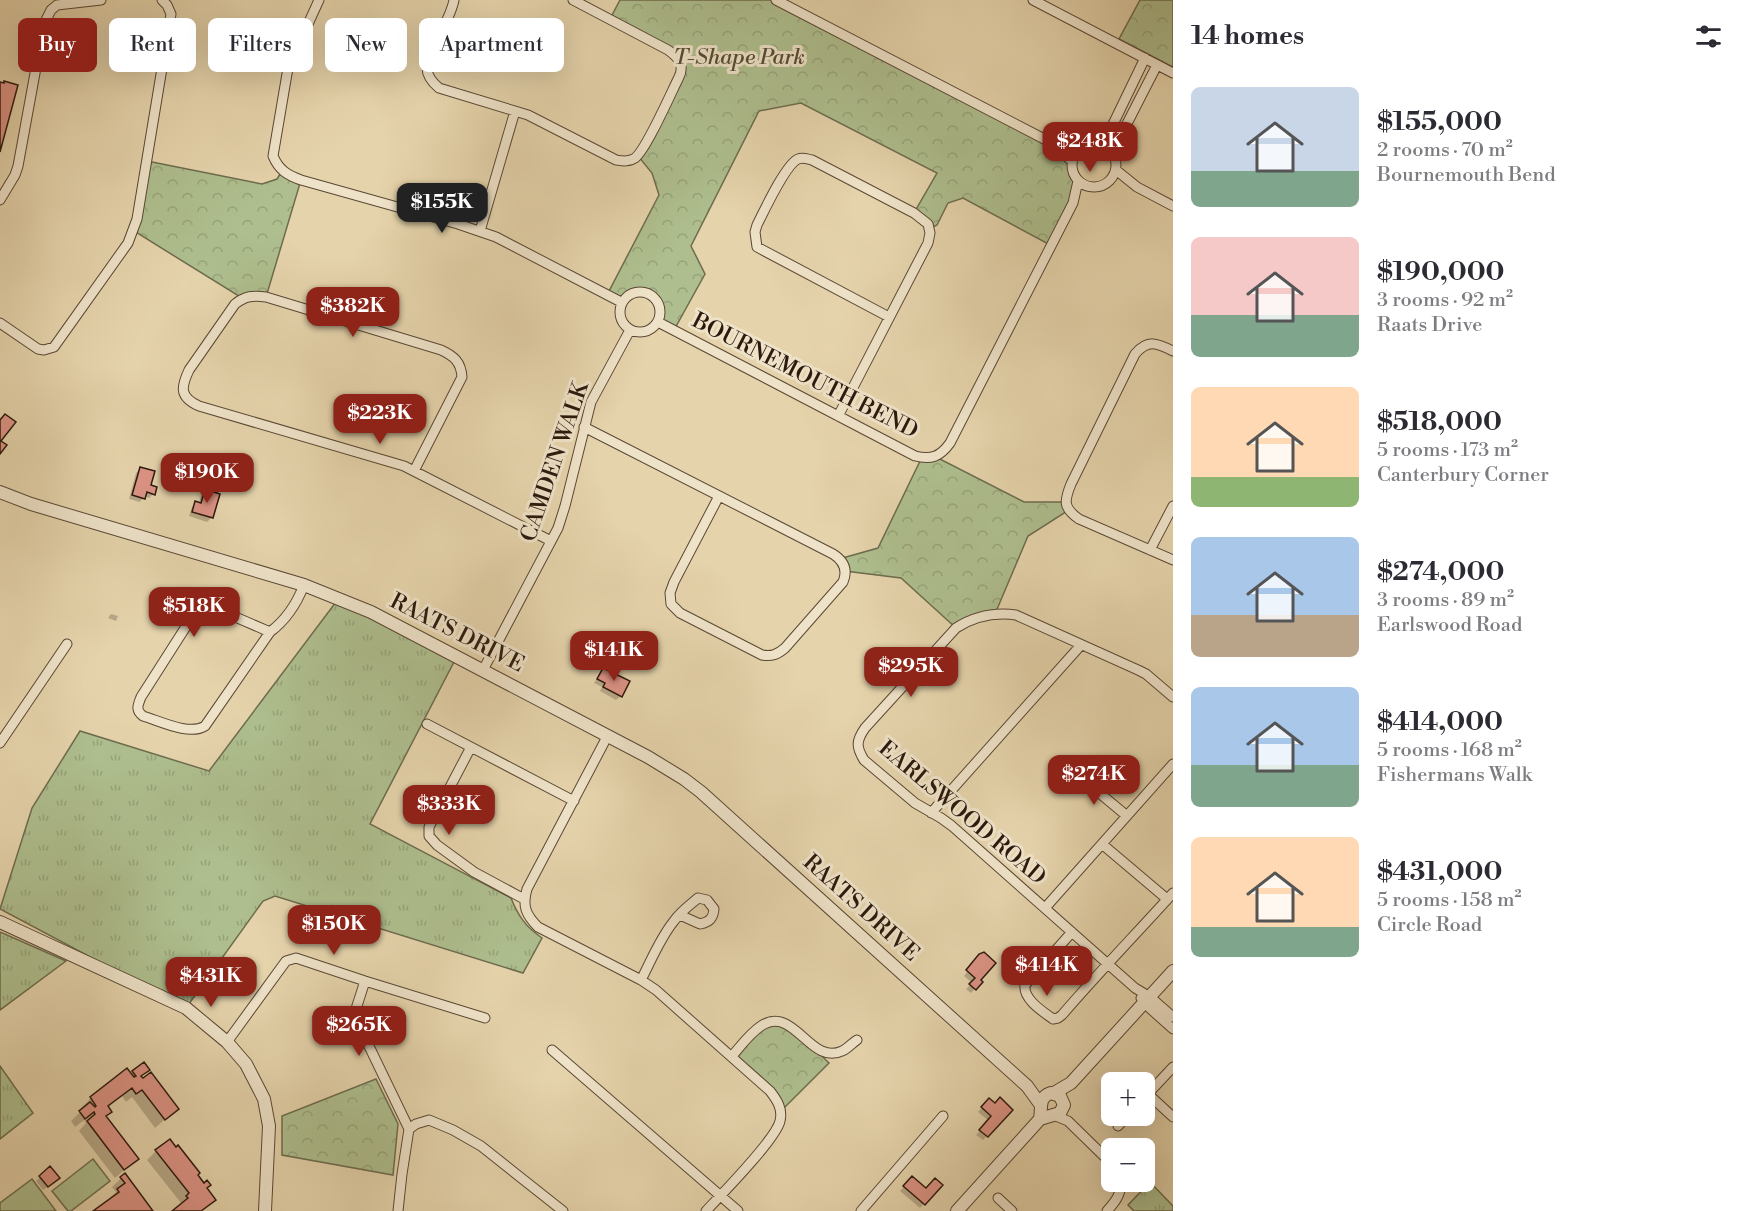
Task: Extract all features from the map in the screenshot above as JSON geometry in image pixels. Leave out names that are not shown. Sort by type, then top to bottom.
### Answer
[{"type":"street","points":[[0,200],[10,185],[18,166],[47,17],[57,5],[101,0]]},
{"type":"street","points":[[0,323],[38,349],[45,350],[54,346],[131,237],[137,219],[171,14],[162,0]]},
{"type":"street","points":[[319,0],[288,68],[273,156],[282,171],[301,180],[496,237],[621,302]]},
{"type":"street","points":[[454,0],[449,17],[429,58],[427,69],[429,77],[439,88],[540,121],[616,160],[624,162],[632,160],[642,150],[682,72],[679,59],[668,50],[573,0]]},
{"type":"street","points":[[1033,0],[1173,73]]},
{"type":"street","points":[[779,1],[1050,142],[1078,150]]},
{"type":"street","points":[[1103,145],[1145,58]]},
{"type":"street","points":[[1112,153],[1157,65]]},
{"type":"street","points":[[1127,95],[1139,100]]},
{"type":"street","points":[[480,231],[515,111]]},
{"type":"street","points":[[1050,142],[1072,162]]},
{"type":"street","points":[[1089,144],[1103,145],[1112,153],[1116,170],[1109,182],[1097,188],[1078,181],[1073,174],[1072,162],[1078,150],[1089,144]]},
{"type":"street","points":[[838,416],[890,317],[928,243],[930,233],[928,224],[920,216],[812,160],[804,158],[796,160],[786,172],[757,225],[755,232],[757,247],[890,317]]},
{"type":"street","points":[[1116,170],[1137,187],[1173,206]]},
{"type":"street","name":"BOURNEMOUTH BEND","points":[[658,322],[915,456],[936,457],[950,443],[1072,203],[1078,181]]},
{"type":"street","points":[[1109,182],[1137,187]]},
{"type":"street","name":"BOURNEMOUTH BEND","points":[[1072,203],[1090,187]]},
{"type":"street","points":[[648,292],[660,307],[658,322],[649,330],[639,332],[630,330],[620,319],[621,302],[630,293],[648,292]]},
{"type":"street","points":[[414,471],[462,377],[461,369],[455,358],[441,350],[266,297],[249,296],[242,298],[236,304],[189,370],[184,381],[185,397],[191,403],[404,466],[551,541]]},
{"type":"street","name":"CAMDEN WALK","points":[[483,670],[558,528],[591,402],[630,330]]},
{"type":"street","points":[[1173,351],[1155,343],[1147,344],[1135,354],[1066,496],[1066,506],[1079,519],[1173,560]]},
{"type":"street","points":[[584,427],[833,554],[843,564],[845,571],[843,582],[785,648],[774,655],[762,655],[681,613],[671,604],[670,597],[674,582],[719,496]]},
{"type":"street","name":"RAATS DRIVE","points":[[0,492],[31,504],[304,585],[371,612],[608,735],[666,768],[701,792],[1051,1106]]},
{"type":"street","points":[[1150,550],[1173,506]]},
{"type":"street","points":[[270,632],[233,616],[205,610],[194,614],[141,697],[138,711],[143,716],[186,730],[200,730],[211,719],[270,632],[279,625],[298,601],[304,585]]},
{"type":"street","name":"EARLSWOOD ROAD","points":[[1147,1000],[952,826],[915,803],[864,760],[857,743],[865,728],[956,628],[967,621],[990,615],[1016,615],[1146,674],[1173,697]]},
{"type":"street","points":[[1,741],[67,644]]},
{"type":"street","points":[[931,813],[1081,645]]},
{"type":"street","points":[[427,724],[574,801]]},
{"type":"street","points":[[608,735],[527,889],[524,898],[525,907],[528,917],[538,927],[656,990],[770,1091],[779,1104],[781,1114],[777,1128],[767,1143],[706,1211]]},
{"type":"street","points":[[471,747],[429,827],[429,836],[437,845],[474,872],[524,898]]},
{"type":"street","name":"EARLSWOOD ROAD","points":[[1045,908],[1173,764]]},
{"type":"street","points":[[1079,776],[1127,816]]},
{"type":"street","points":[[1072,932],[1025,985],[1026,996],[1053,1019],[1062,1015],[1170,896],[1102,844]]},
{"type":"street","points":[[641,980],[665,934],[680,915]]},
{"type":"street","points":[[0,922],[186,1008],[227,1042],[246,1064],[264,1099],[269,1126],[265,1211]]},
{"type":"street","points":[[227,1042],[286,961],[296,958],[485,1018]]},
{"type":"street","points":[[957,1211],[1173,971]]},
{"type":"street","points":[[365,981],[354,1015],[409,1130],[398,1211]]},
{"type":"street","points":[[1147,1000],[1173,1017]]},
{"type":"street","points":[[1147,1000],[1173,1029]]},
{"type":"street","points":[[732,1056],[752,1033],[770,1022],[786,1023],[825,1053],[843,1051],[857,1040]]},
{"type":"street","points":[[552,1050],[738,1211]]},
{"type":"street","points":[[1155,1086],[1173,1067]]},
{"type":"street","points":[[1155,1103],[1173,1117]]},
{"type":"street","points":[[1051,1106],[1101,1153]]},
{"type":"street","points":[[861,1211],[943,1116]]},
{"type":"street","points":[[409,1130],[416,1124],[429,1120],[453,1130],[481,1146],[563,1211]]},
{"type":"street","points":[[1107,1211],[1120,1192]]},
{"type":"street","points":[[998,1198],[1012,1211]]},
{"type":"green space","name":"T-Shape Park","points":[[620,0],[776,0],[1074,155],[1072,169],[1078,181],[1052,246],[963,198],[948,203],[937,225],[929,229],[914,213],[937,173],[801,103],[759,111],[691,246],[705,274],[674,330],[658,322],[659,304],[652,295],[639,292],[626,297],[621,302],[607,295],[659,195],[652,173],[638,156],[679,77],[679,59],[610,19]]},
{"type":"green space","points":[[1140,0],[1173,0],[1173,67],[1119,39]]},
{"type":"green space","points":[[147,161],[262,184],[277,179],[282,171],[301,180],[266,297],[242,298],[134,231]]},
{"type":"green space","points":[[922,457],[936,457],[1024,502],[1066,502],[1069,510],[1028,536],[995,614],[956,628],[901,578],[845,571],[839,559],[878,548]]},
{"type":"green space","points":[[339,598],[456,658],[370,824],[511,898],[523,921],[542,938],[523,973],[275,896],[263,901],[186,1008],[0,909],[32,808],[80,731],[209,771]]},
{"type":"green space","points":[[0,932],[66,961],[0,1010]]},
{"type":"green space","points":[[776,1023],[790,1025],[829,1063],[784,1108],[733,1057],[760,1028]]},
{"type":"green space","points":[[0,1066],[33,1113],[0,1139]]},
{"type":"green space","points":[[376,1079],[398,1124],[393,1175],[282,1155],[282,1116]]},
{"type":"green space","points":[[93,1159],[110,1181],[68,1211],[52,1191]]},
{"type":"green space","points":[[32,1179],[56,1211],[0,1211],[0,1203]]},
{"type":"green space","points":[[1155,1187],[1173,1206],[1173,1211],[1134,1211],[1128,1205],[1140,1192],[1155,1192]]},
{"type":"building","points":[[4,81],[18,85],[0,152],[0,82],[4,83]]},
{"type":"building","points":[[5,414],[16,422],[1,441],[7,445],[0,454],[0,420]]},
{"type":"building","points":[[140,467],[155,471],[151,485],[157,487],[155,495],[147,492],[145,499],[132,495]]},
{"type":"building","points":[[205,489],[220,494],[213,518],[192,512],[195,501],[201,503]]},
{"type":"building","points":[[603,668],[630,681],[622,697],[603,687],[605,683],[597,679]]},
{"type":"building","points":[[984,952],[996,963],[981,980],[983,982],[976,990],[969,984],[975,978],[966,970],[979,954]]},
{"type":"building","points":[[144,1062],[150,1070],[141,1076],[143,1078],[151,1072],[179,1109],[165,1120],[142,1090],[136,1094],[132,1088],[108,1106],[112,1112],[106,1116],[139,1159],[124,1170],[87,1121],[95,1114],[94,1112],[85,1119],[79,1111],[90,1102],[95,1107],[90,1097],[127,1068],[134,1077],[136,1076],[132,1071]]},
{"type":"building","points":[[1000,1097],[1013,1110],[988,1137],[979,1130],[991,1116],[981,1107],[989,1098],[995,1103]]},
{"type":"building","points":[[170,1139],[176,1147],[178,1145],[200,1173],[198,1175],[204,1183],[207,1180],[211,1185],[207,1188],[216,1200],[201,1211],[172,1211],[188,1198],[186,1196],[189,1193],[155,1150]]},
{"type":"building","points":[[50,1166],[60,1178],[48,1187],[39,1176]]},
{"type":"building","points":[[125,1173],[153,1211],[93,1211],[119,1192],[117,1189],[125,1183],[120,1177]]},
{"type":"building","points":[[912,1176],[926,1188],[935,1178],[943,1185],[925,1205],[903,1186]]}]
